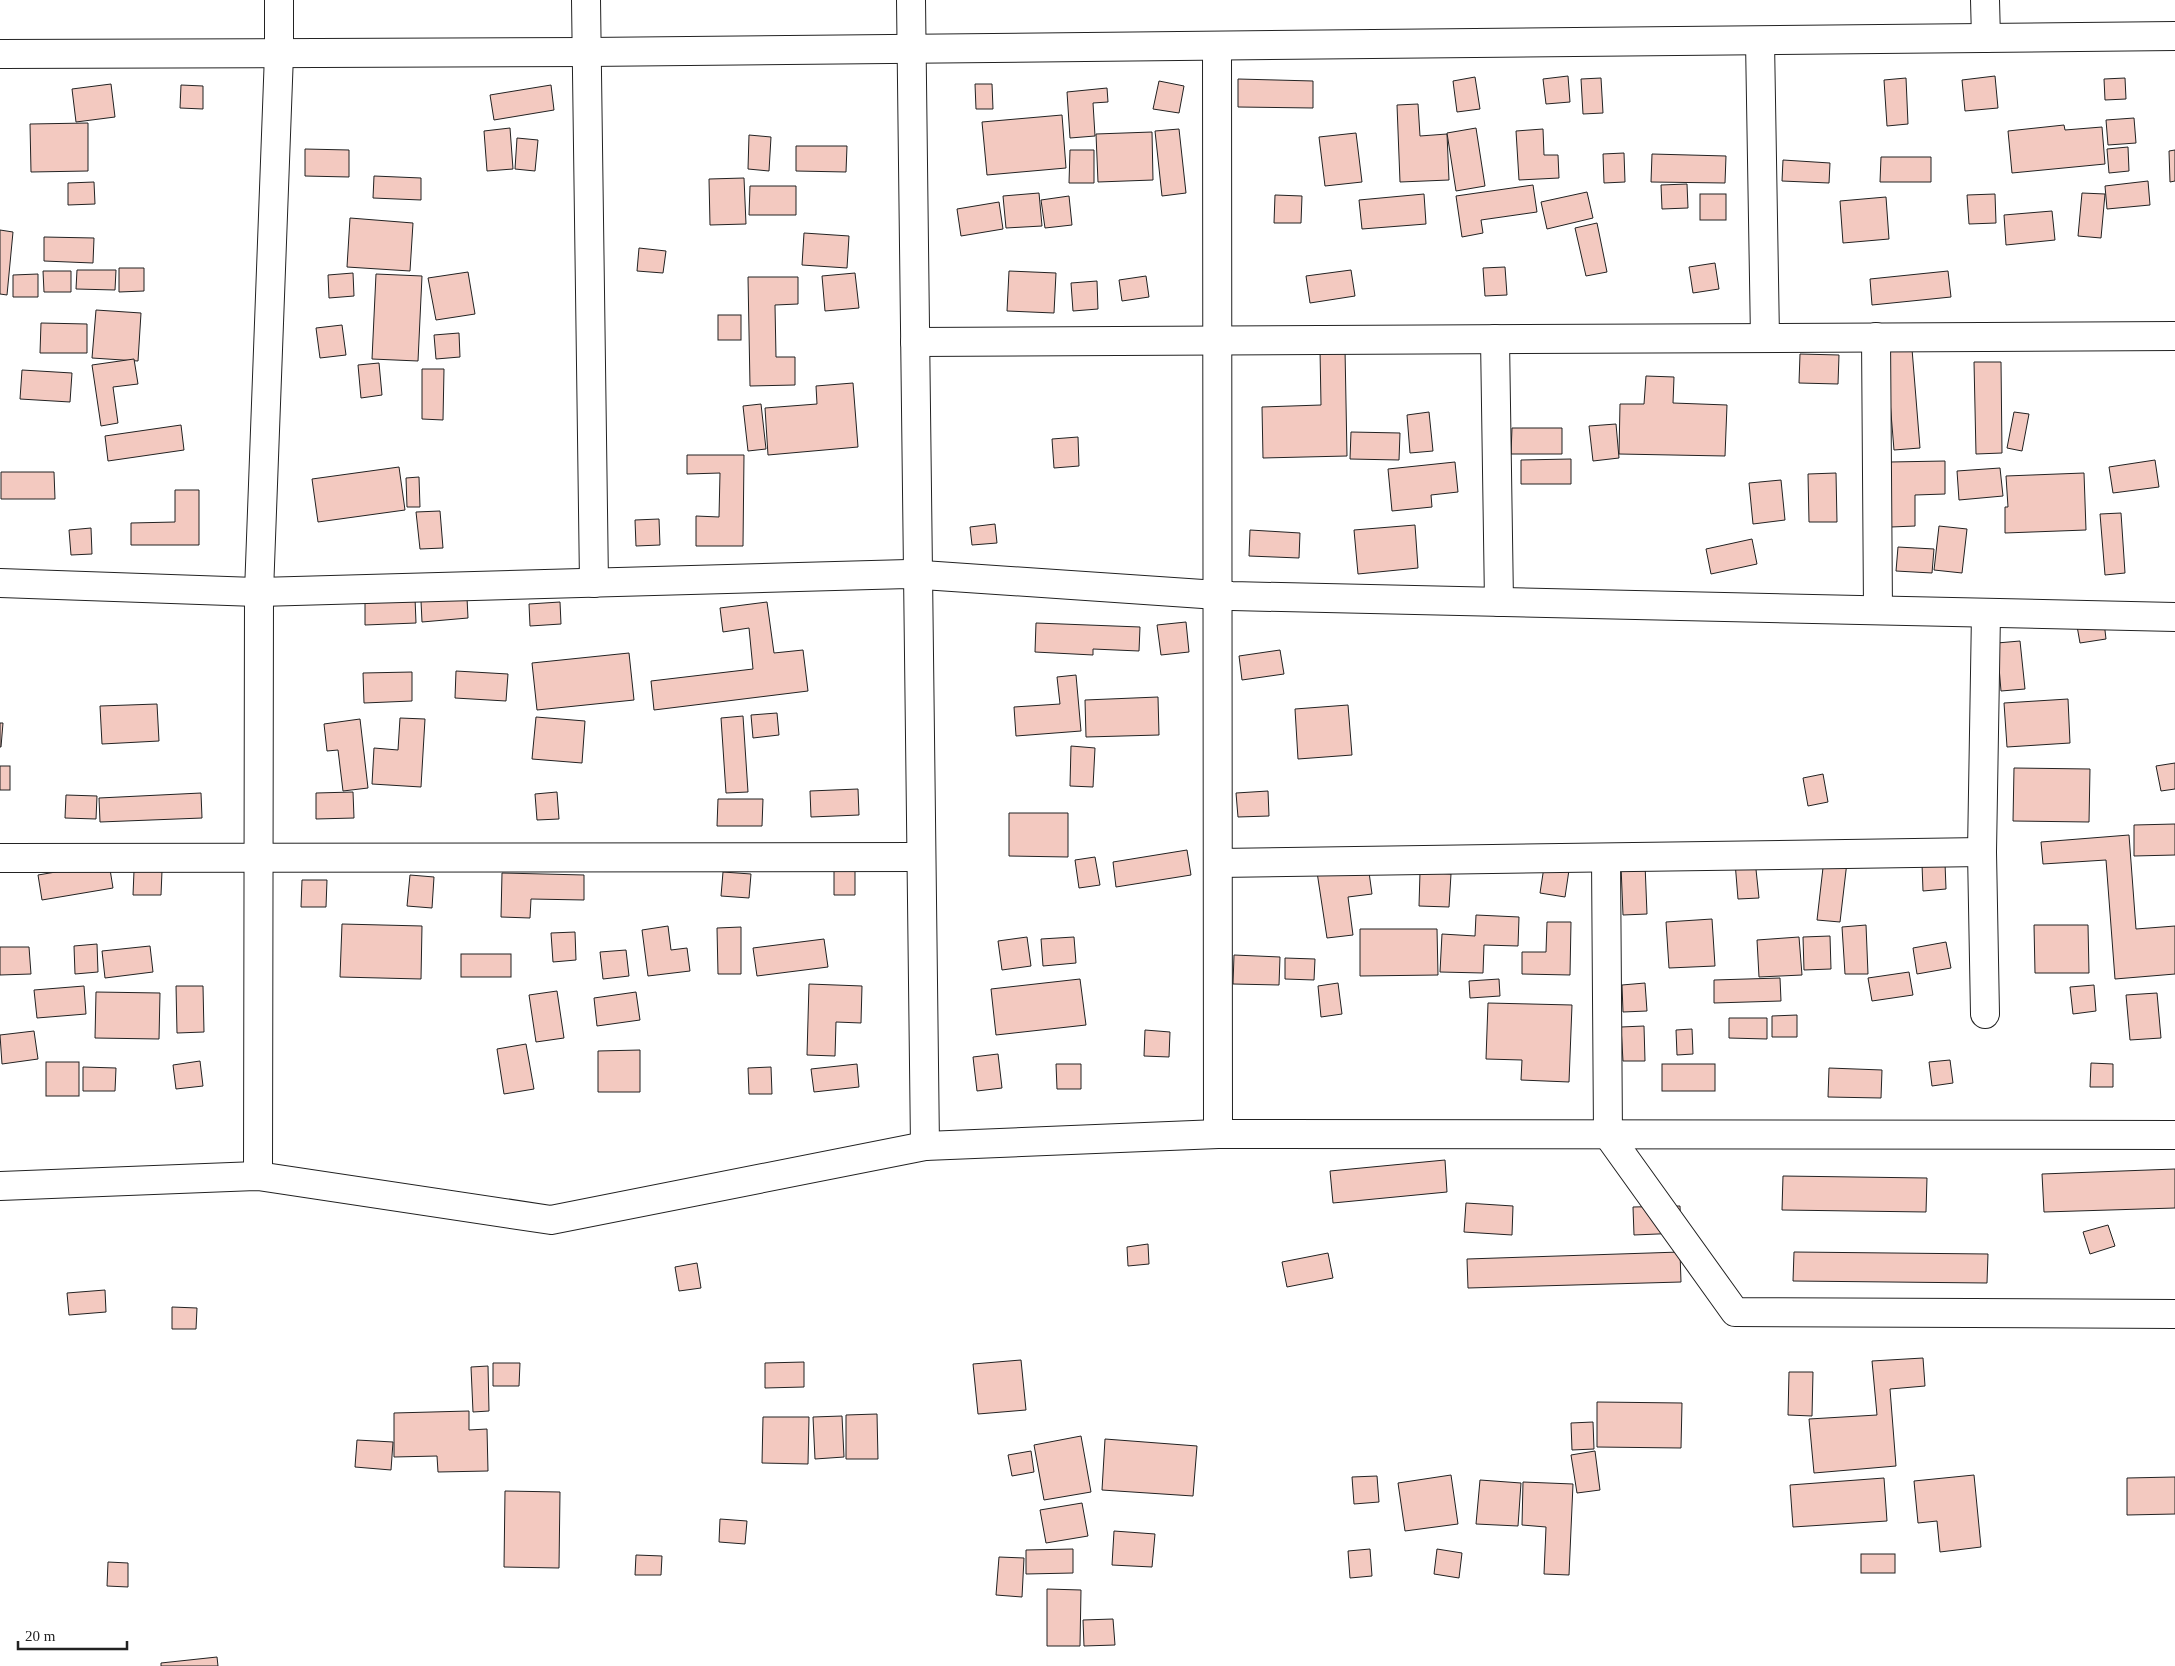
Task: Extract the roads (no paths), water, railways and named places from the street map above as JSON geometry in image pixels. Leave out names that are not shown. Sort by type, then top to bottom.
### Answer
[{"type":"street","points":[[258,1176],[259,592],[279,54],[279,0]]},
{"type":"street","points":[[586,0],[594,583]]},
{"type":"street","points":[[911,0],[925,1146]]},
{"type":"street","points":[[1985,0],[1986,38]]},
{"type":"street","points":[[0,54],[587,52],[2175,36]]},
{"type":"street","points":[[1760,41],[1765,338]]},
{"type":"street","points":[[1217,46],[1218,1134]]},
{"type":"street","points":[[915,342],[2175,336]]},
{"type":"street","points":[[1876,337],[1878,610]]},
{"type":"street","points":[[1495,339],[1499,602]]},
{"type":"street","points":[[0,583],[259,592],[918,574],[1217,595],[2175,617]]},
{"type":"street","points":[[1985,1014],[1982,852],[1986,613]]},
{"type":"street","points":[[1218,864],[1982,852]]},
{"type":"street","points":[[0,858],[921,857]]},
{"type":"street","points":[[1606,858],[1608,1135],[1735,1312],[2175,1314]]},
{"type":"street","points":[[0,1186],[258,1176],[551,1220],[925,1146],[1218,1134],[2175,1135]]}]
